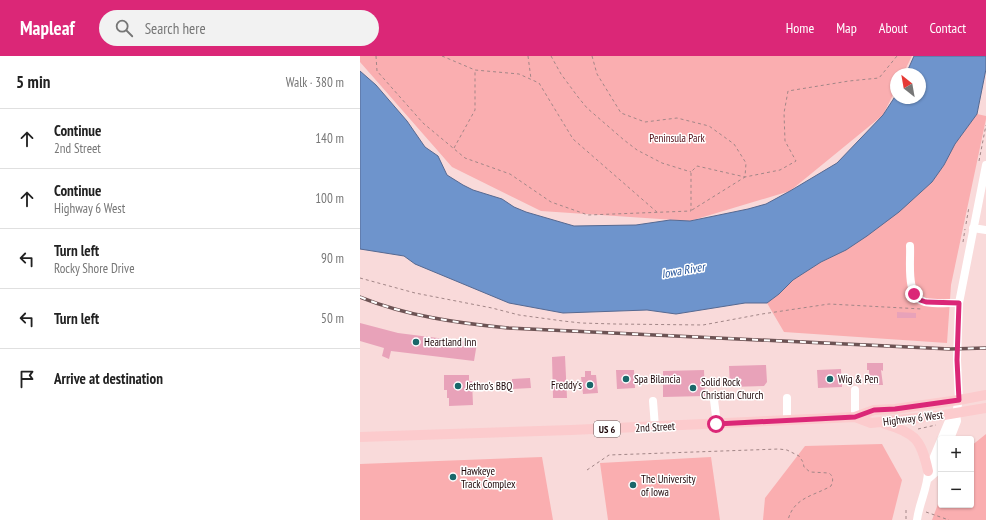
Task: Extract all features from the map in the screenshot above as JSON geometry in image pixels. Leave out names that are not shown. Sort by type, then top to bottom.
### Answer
[{"type":"main road","name":"Highway 6 West","points":[[855,417],[874,410],[895,409],[986,395]]},
{"type":"main road","name":"Highway 6 West","points":[[855,417],[871,423],[986,408]]},
{"type":"main road","name":"2nd Street","points":[[360,437],[655,427],[855,417]]},
{"type":"main road","points":[[877,422],[904,430],[912,435],[922,450],[928,475]]},
{"type":"street","points":[[951,436],[957,421],[956,413],[959,400],[957,360],[959,303],[986,164]]},
{"type":"street","points":[[973,228],[986,230]]},
{"type":"street","points":[[910,246],[911,287],[914,294],[920,300],[926,302],[959,303]]},
{"type":"street","points":[[855,390],[855,417]]},
{"type":"street","points":[[786,398],[787,421]]},
{"type":"street","points":[[714,400],[716,424]]},
{"type":"street","points":[[653,402],[655,427]]},
{"type":"street","points":[[917,520],[918,509],[928,475],[948,423],[956,413]]},
{"type":"street","points":[[928,475],[936,472],[938,467]]},
{"type":"path","points":[[376,56],[377,71],[423,122],[465,158],[510,174],[551,202],[588,215],[691,211],[746,177],[780,170],[796,160],[785,141],[784,113],[788,91],[849,81],[879,78],[897,56]]},
{"type":"path","points":[[442,56],[475,70],[519,74],[539,83],[573,139],[658,213]]},
{"type":"path","points":[[528,56],[531,80]]},
{"type":"path","points":[[551,56],[561,74],[587,108],[624,140],[637,150],[662,163],[690,172]]},
{"type":"path","points":[[592,56],[597,74],[621,113],[645,122],[676,118],[709,126],[734,144],[746,163],[746,177]]},
{"type":"path","points":[[454,148],[476,110],[475,70]]},
{"type":"path","points":[[690,172],[697,166],[746,177]]},
{"type":"path","points":[[690,172],[691,211]]},
{"type":"path","points":[[360,278],[415,293],[519,315],[563,322],[581,323],[703,325],[829,304],[923,309]]},
{"type":"path","points":[[916,430],[936,425]]},
{"type":"path","points":[[587,470],[609,455],[744,450],[787,450],[799,456],[807,471],[829,473],[832,475],[833,480],[831,486],[803,499],[790,512],[788,520]]},
{"type":"path","points":[[918,509],[949,520]]},
{"type":"path","points":[[906,510],[906,520]]},
{"type":"green space","name":"Peninsula Park","points":[[360,56],[912,56],[906,68],[890,68],[890,101],[883,115],[790,191],[690,221],[541,211],[452,167],[360,62]]},
{"type":"green space","points":[[977,114],[986,116],[986,119],[951,285],[947,343],[784,332],[767,303],[779,294],[793,280],[821,262],[846,250],[867,236],[916,197],[932,182],[944,165],[955,144]]},
{"type":"green space","points":[[986,434],[986,520],[932,520],[938,504],[938,508],[974,508],[974,444]]},
{"type":"green space","points":[[882,444],[902,480],[892,520],[763,520],[765,498],[805,446]]},
{"type":"green space","name":"Hawkeye Track Complex","points":[[542,457],[553,520],[360,520],[360,464]]},
{"type":"green space","points":[[711,457],[720,520],[608,520],[600,463]]},
{"type":"water","name":"Iowa River","points":[[914,56],[986,56],[986,69],[977,114],[955,144],[944,165],[932,182],[899,212],[846,250],[821,262],[793,280],[779,294],[767,303],[745,303],[676,314],[647,310],[563,313],[509,303],[415,264],[404,256],[360,249],[360,71],[376,85],[407,121],[425,147],[438,156],[447,175],[473,190],[502,199],[514,207],[526,212],[574,226],[636,225],[670,220],[690,221],[766,204],[837,163],[883,115],[890,104],[926,104],[926,68],[909,68]]},
{"type":"building","points":[[897,312],[916,313],[916,318],[897,318]]},
{"type":"building","name":"Heartland Inn","points":[[360,323],[398,333],[477,343],[474,361],[391,351],[389,359],[382,356],[384,348],[360,341]]},
{"type":"building","points":[[565,356],[567,398],[553,398],[552,357]]},
{"type":"building","points":[[867,363],[883,363],[883,371],[881,370],[883,385],[870,385]]},
{"type":"building","points":[[766,365],[767,382],[764,386],[730,387],[729,366]]},
{"type":"building","name":"Wig & Pen","points":[[841,369],[842,387],[818,388],[817,370]]},
{"type":"building","name":"Spa Bilancia","points":[[616,370],[634,370],[635,388],[617,389]]},
{"type":"building","name":"Solid Rock Christian Church","points":[[704,370],[705,396],[663,397],[663,371]]},
{"type":"building","name":"Freddy's","points":[[585,371],[591,371],[591,375],[596,375],[598,393],[583,394],[581,377],[585,377]]},
{"type":"building","name":"Jethro's BBQ","points":[[444,375],[469,375],[469,381],[472,381],[473,405],[449,406],[447,390],[444,390]]},
{"type":"building","points":[[530,378],[531,388],[512,389],[512,379]]},
{"type":"railway","points":[[360,297],[378,304],[432,318],[508,328],[950,349],[986,348]]},
{"type":"place","name":"Heartland Inn","points":[[416,342]]},
{"type":"place","name":"Spa Bilancia","points":[[626,379]]},
{"type":"place","name":"Wig & Pen","points":[[830,379]]},
{"type":"place","name":"Freddy's","points":[[590,385]]},
{"type":"place","name":"Jethro's BBQ","points":[[458,386]]},
{"type":"place","name":"Solid Rock Christian Church","points":[[693,388]]},
{"type":"place","name":"Hawkeye Track Complex","points":[[453,477]]},
{"type":"place","name":"The University of Iowa","points":[[633,485]]},
{"type":"route","points":[[716,424],[855,417],[874,410],[895,409],[959,400],[957,360],[959,303],[926,302],[920,300],[914,294]]}]
